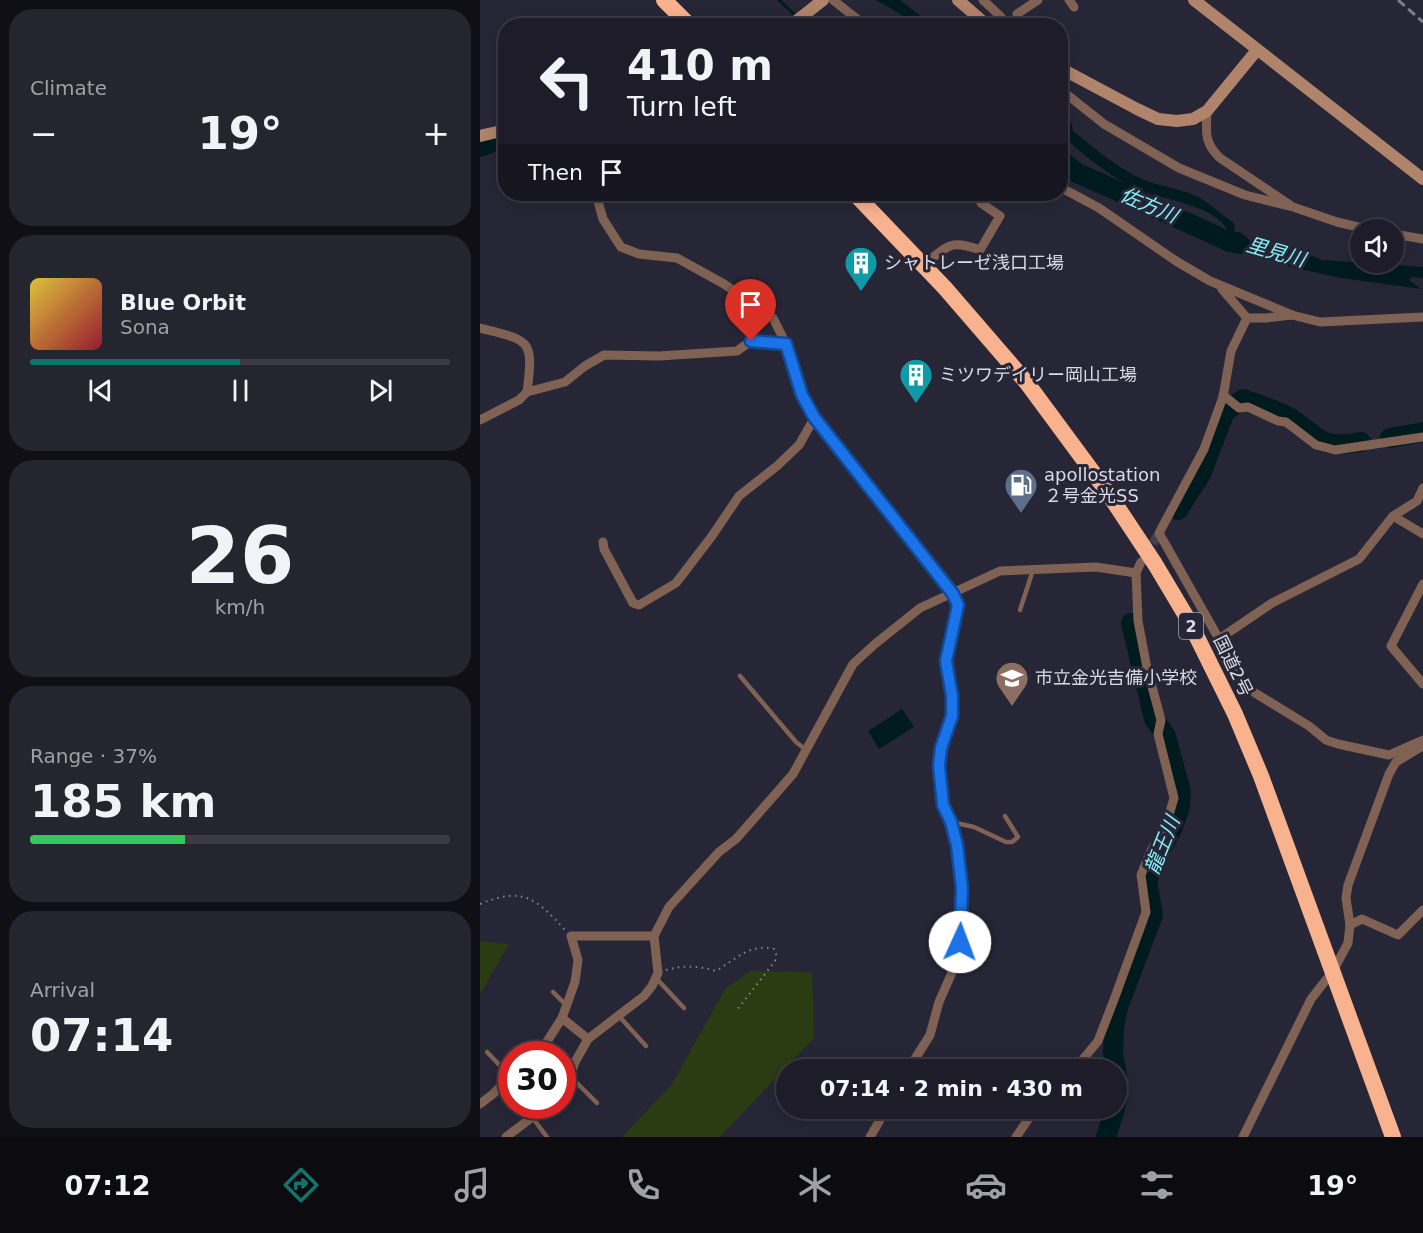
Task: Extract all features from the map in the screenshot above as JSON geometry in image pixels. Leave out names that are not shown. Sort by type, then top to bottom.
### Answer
[{"type":"highway","points":[[664,0],[682,18]]},
{"type":"highway","name":"国道2号","points":[[862,201],[923,265],[1027,383],[1106,490],[1178,602],[1235,714],[1261,776],[1393,1137]]},
{"type":"street","points":[[800,18],[823,0]]},
{"type":"street","points":[[833,0],[856,18]]},
{"type":"street","points":[[958,0],[979,18]]},
{"type":"street","points":[[983,0],[1001,18]]},
{"type":"street","points":[[1194,0],[1423,178]]},
{"type":"street","points":[[1017,14],[1033,2]]},
{"type":"street","points":[[1068,72],[1137,110],[1158,119],[1177,122],[1192,119],[1207,111],[1257,50]]},
{"type":"street","points":[[1068,95],[1104,124],[1179,168],[1245,195],[1350,225]]},
{"type":"street","points":[[1207,111],[1207,141],[1212,150],[1293,207]]},
{"type":"street","points":[[480,136],[498,132]]},
{"type":"street","points":[[1068,191],[1099,208],[1176,261],[1219,285],[1292,315],[1320,322],[1423,317]]},
{"type":"street","points":[[598,201],[603,219],[621,247],[639,254],[677,258],[724,284],[773,318],[786,344],[802,395],[814,417],[953,594],[958,605],[946,661],[952,696],[952,716],[941,748],[939,766],[943,805],[951,822],[957,845],[962,888],[958,959],[939,1002],[930,1035],[915,1059]]},
{"type":"street","points":[[923,265],[948,246],[958,243],[980,249],[1000,216],[981,203]]},
{"type":"street","points":[[1404,236],[1423,239]]},
{"type":"street","points":[[1219,285],[1247,318],[1292,315]]},
{"type":"street","points":[[1247,318],[1231,351],[1226,397],[1204,449],[1159,533],[1219,639],[1242,685],[1309,726],[1326,740],[1338,744],[1389,755],[1423,740]]},
{"type":"street","points":[[480,328],[515,337],[524,342],[530,354],[527,392]]},
{"type":"street","points":[[480,420],[519,400],[527,392],[565,382],[604,355],[659,356],[737,351],[751,341],[786,344]]},
{"type":"street","points":[[1226,397],[1239,408],[1248,407],[1278,421],[1286,422],[1316,445],[1335,450],[1423,437]]},
{"type":"street","points":[[603,542],[604,549],[633,603],[639,605],[651,599],[661,590],[676,582],[712,536],[739,496],[799,445],[814,417]]},
{"type":"street","points":[[1219,639],[1272,603],[1359,559],[1394,516],[1417,501],[1423,488]]},
{"type":"street","points":[[1394,516],[1423,534]]},
{"type":"street","points":[[1083,1059],[1098,1041],[1146,912],[1141,875],[1172,810],[1174,798],[1158,734],[1161,720],[1147,668],[1138,621],[1136,573],[1141,562]]},
{"type":"street","points":[[576,1060],[588,1040],[644,996],[652,986],[657,975],[654,936],[669,907],[719,852],[736,839],[793,774],[854,664],[920,608],[1000,571],[1096,567],[1136,573]]},
{"type":"street","points":[[1423,584],[1391,646],[1423,684]]},
{"type":"street","points":[[1243,1137],[1311,999],[1333,971],[1348,943],[1350,925],[1346,898],[1348,885],[1389,774],[1396,762],[1420,748],[1423,758]]},
{"type":"street","points":[[1350,925],[1362,919],[1398,935],[1423,910]]},
{"type":"street","points":[[547,1041],[562,1018],[575,982],[578,960],[571,936],[654,936]]},
{"type":"street","points":[[562,1018],[588,1040]]},
{"type":"street","points":[[480,1104],[498,1089]]},
{"type":"street","points":[[506,1137],[529,1119]]},
{"type":"street","points":[[870,1137],[881,1119]]},
{"type":"street","points":[[1016,1137],[1028,1119]]},
{"type":"lane","points":[[1020,610],[1033,570]]},
{"type":"lane","points":[[740,676],[796,742],[807,750]]},
{"type":"lane","points":[[951,822],[974,827],[1006,842],[1012,842],[1018,837],[1017,833],[1005,816]]},
{"type":"lane","points":[[657,975],[684,1008]]},
{"type":"lane","points":[[553,992],[567,1005]]},
{"type":"lane","points":[[618,1015],[646,1046]]},
{"type":"lane","points":[[487,1052],[498,1063]]},
{"type":"lane","points":[[576,1081],[597,1103]]},
{"type":"lane","points":[[534,1119],[548,1137]]},
{"type":"path","points":[[480,904],[494,898],[526,897],[539,904],[571,936]]},
{"type":"path","points":[[657,975],[675,967],[695,966],[716,971],[742,952],[756,947],[774,949],[775,961],[737,1010]]},
{"type":"green space","points":[[480,941],[509,944],[480,994]]},
{"type":"green space","points":[[750,971],[812,972],[814,1038],[794,1059],[776,1059],[776,1078],[720,1137],[622,1137],[672,1084],[725,989]]},
{"type":"water","points":[[876,0],[900,0],[923,18],[907,18]]},
{"type":"water","name":"里見川","points":[[1068,120],[1071,122],[1073,131],[1115,163],[1142,179],[1200,198],[1234,223],[1235,232],[1240,232],[1255,246],[1260,243],[1268,247],[1297,250],[1322,260],[1350,262],[1350,273],[1404,273],[1404,266],[1423,267],[1423,278],[1412,277],[1409,280],[1421,289],[1341,278],[1291,267],[1229,243],[1231,240],[1226,228],[1217,218],[1189,205],[1130,186],[1094,162],[1068,140]]},
{"type":"water","points":[[902,709],[914,727],[879,749],[868,731]]},
{"type":"waterway","points":[[779,0],[797,17]]},
{"type":"waterway","name":"佐方川","points":[[480,147],[498,142]]},
{"type":"waterway","name":"佐方川","points":[[1068,166],[1077,173],[1230,242],[1240,244]]},
{"type":"waterway","name":"龍王川","points":[[1178,510],[1201,474],[1225,412],[1243,399],[1287,416],[1322,441],[1337,444],[1361,442]]},
{"type":"waterway","name":"龍王川","points":[[1390,438],[1423,432]]},
{"type":"waterway","name":"龍王川","points":[[1114,1059],[1114,1027],[1118,1007],[1153,915],[1147,881],[1173,827],[1179,810],[1181,792],[1166,736],[1154,719],[1131,623]]},
{"type":"waterway","name":"龍王川","points":[[1106,1137],[1112,1119]]},
{"type":"tunnel","points":[[1146,555],[1159,533]]},
{"type":"railway","points":[[1398,0],[1423,22]]},
{"type":"place","name":"シャトレーゼ浅口工場","points":[[861,292]]},
{"type":"place","name":"ミツワデイリー岡山工場","points":[[916,404]]},
{"type":"place","name":"apollostation ２号金光SS","points":[[1021,514]]},
{"type":"place","name":"市立金光吉備小学校","points":[[1012,707]]},
{"type":"route","points":[[751,341],[786,344],[802,395],[814,417],[953,594],[958,605],[946,661],[952,696],[952,716],[941,748],[939,766],[943,805],[951,822],[957,845],[962,888],[960,942]]}]
